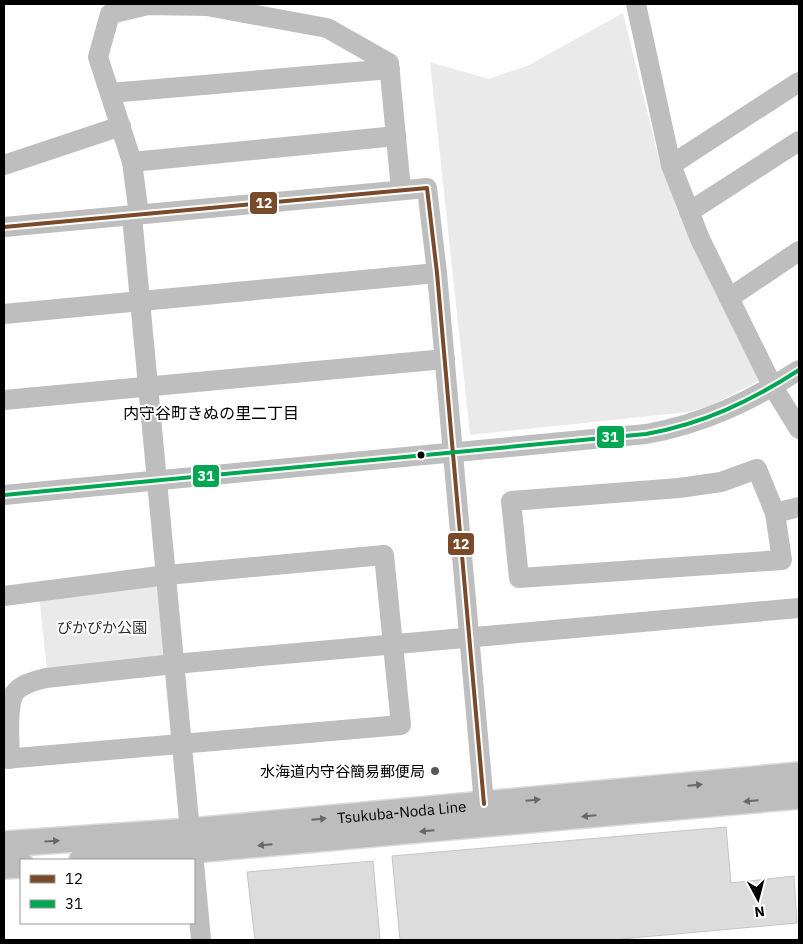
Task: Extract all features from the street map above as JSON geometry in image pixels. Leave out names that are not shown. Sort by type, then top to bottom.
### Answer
[{"type":"main road","name":"Tsukuba-Noda Line","points":[[4,844],[192,851],[484,804],[799,775]]},
{"type":"main road","name":"Tsukuba-Noda Line","points":[[94,859],[799,796]]},
{"type":"main road","points":[[4,866],[20,865]]},
{"type":"street","points":[[636,4],[671,165],[689,212],[773,387],[799,429]]},
{"type":"street","points":[[192,851],[174,664],[168,575],[148,386],[132,162],[98,57],[110,14],[148,5],[208,6],[327,28],[389,64],[401,190]]},
{"type":"street","points":[[110,92],[390,69]]},
{"type":"street","points":[[671,165],[799,82]]},
{"type":"street","points":[[4,165],[121,126]]},
{"type":"street","points":[[132,162],[396,136]]},
{"type":"street","points":[[689,212],[799,141]]},
{"type":"street","points":[[4,227],[427,188],[445,359],[484,804]]},
{"type":"street","points":[[729,298],[799,251]]},
{"type":"street","points":[[4,314],[437,273]]},
{"type":"street","points":[[4,400],[445,359]]},
{"type":"street","points":[[4,495],[646,434],[671,430],[724,413],[773,387],[799,370]]},
{"type":"street","points":[[757,469],[775,513],[782,560],[518,578],[510,501],[679,488],[721,482],[757,469]]},
{"type":"street","points":[[775,513],[799,508]]},
{"type":"street","points":[[4,596],[168,575],[384,555],[394,644],[401,725],[7,759],[10,716],[14,694],[28,683],[46,678],[174,664],[394,644],[470,637],[799,608]]},
{"type":"street","points":[[195,881],[201,940]]},
{"type":"green space","points":[[623,13],[657,151],[679,215],[760,380],[710,406],[688,412],[470,435],[430,62],[489,79],[527,66]]},
{"type":"green space","name":"ぴかぴか公園","points":[[159,584],[166,659],[47,670],[39,595]]},
{"type":"building","points":[[726,827],[731,883],[794,876],[797,923],[610,940],[400,940],[392,856]]},
{"type":"building","points":[[373,861],[380,940],[255,940],[247,872]]},
{"type":"transit line","name":"12","points":[[4,227],[427,188],[437,273],[484,804]]},
{"type":"transit line","name":"31","points":[[4,495],[646,434],[707,418],[763,392],[799,370]]},
{"type":"place","name":"水海道内守谷簡易郵便局","points":[[435,771]]},
{"type":"district","name":"内守谷町きぬの里二丁目","points":[[211,413]]}]
